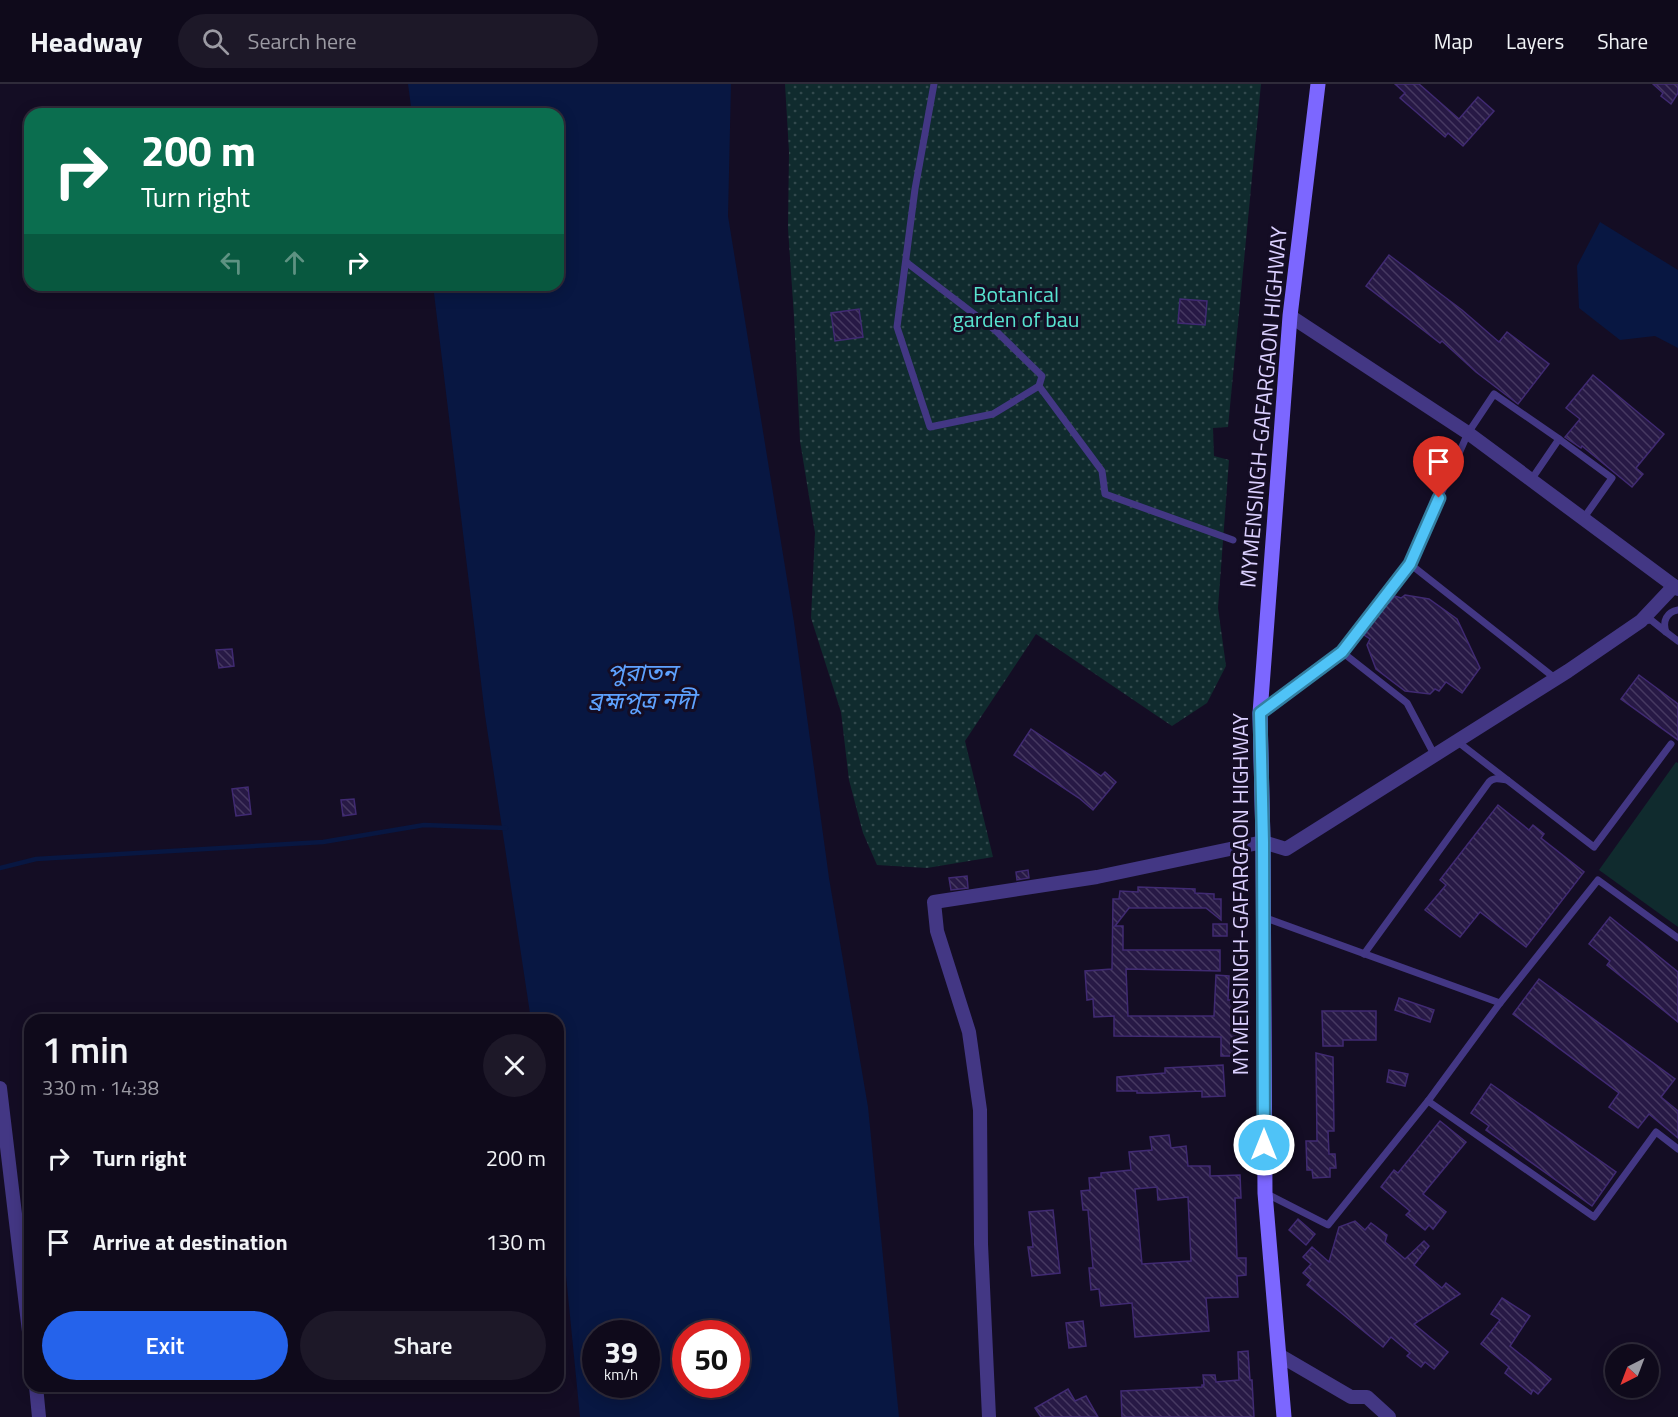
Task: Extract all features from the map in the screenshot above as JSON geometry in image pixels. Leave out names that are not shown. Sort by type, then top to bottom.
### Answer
[{"type":"main road","name":"MYMENSINGH-GAFARGAON HIGHWAY","points":[[1284,1417],[1265,1193],[1260,713],[1290,316],[1318,84]]},
{"type":"street","points":[[989,1417],[981,1244],[980,1110],[969,1032],[937,931],[934,902],[1096,877],[1263,842],[1286,849],[1556,679],[1641,621],[1676,588],[1468,433],[1290,316]]},
{"type":"street","points":[[0,1088],[24,1290]]},
{"type":"street","points":[[1279,1355],[1351,1396],[1367,1397],[1389,1417]]},
{"type":"street","points":[[37,1392],[39,1417]]},
{"type":"lane","points":[[906,262],[995,330],[1042,376],[1039,386],[993,414],[930,427],[897,327],[915,189],[934,84]]},
{"type":"lane","points":[[1039,386],[1102,471],[1104,494],[1233,540]]},
{"type":"lane","points":[[1260,713],[1342,652],[1410,564],[1468,433],[1494,394],[1612,478],[1583,519]]},
{"type":"lane","points":[[1531,480],[1559,439]]},
{"type":"lane","points":[[1410,564],[1556,679]]},
{"type":"lane","points":[[1666,632],[1664,627],[1666,617],[1678,610]]},
{"type":"lane","points":[[1641,621],[1651,620],[1678,641]]},
{"type":"lane","points":[[1342,652],[1407,703],[1435,756]]},
{"type":"lane","points":[[1458,742],[1594,847],[1671,744]]},
{"type":"lane","points":[[1364,954],[1489,782],[1492,779],[1507,780]]},
{"type":"lane","points":[[1265,1193],[1328,1225],[1428,1101],[1500,1003],[1598,880],[1678,938]]},
{"type":"lane","points":[[1263,916],[1500,1003]]},
{"type":"lane","points":[[1428,1101],[1594,1218],[1656,1132],[1678,1149]]},
{"type":"green space","name":"Botanical garden of bau","points":[[785,84],[1261,84],[1228,427],[1213,428],[1214,456],[1229,460],[1218,608],[1226,666],[1207,703],[1172,726],[1036,634],[965,741],[993,857],[927,868],[877,865],[863,833],[849,780],[841,712],[811,618],[815,533],[800,441],[788,228],[789,152]]},
{"type":"green space","points":[[1676,762],[1678,763],[1678,927],[1599,870]]},
{"type":"water","name":"পুরাতন ব্রহ্মপুত্র নদী","points":[[408,84],[731,84],[728,216],[794,622],[829,878],[868,1107],[899,1417],[580,1417],[564,1256],[564,1014],[530,1014],[485,715],[434,291],[564,291],[564,108],[411,108]]},
{"type":"water","points":[[1600,222],[1678,270],[1678,348],[1655,336],[1620,340],[1579,308],[1577,266]]},
{"type":"building","points":[[1395,84],[1419,84],[1459,119],[1478,97],[1494,111],[1463,146],[1448,133],[1445,137],[1400,98],[1405,93]]},
{"type":"building","points":[[1653,84],[1678,84],[1678,93],[1671,104],[1661,96],[1663,93]]},
{"type":"building","points":[[1389,255],[1462,310],[1499,342],[1507,332],[1549,364],[1518,404],[1476,372],[1442,341],[1440,343],[1366,286]]},
{"type":"building","points":[[1180,299],[1207,301],[1205,325],[1178,323]]},
{"type":"building","points":[[859,309],[863,337],[835,341],[831,313]]},
{"type":"building","points":[[1593,375],[1664,434],[1636,468],[1643,474],[1632,487],[1582,446],[1581,448],[1565,437],[1580,419],[1566,408]]},
{"type":"building","points":[[1405,595],[1429,599],[1457,619],[1480,668],[1462,693],[1446,682],[1439,691],[1435,689],[1430,694],[1405,691],[1376,669],[1367,645],[1370,639],[1364,635],[1388,602],[1395,596],[1401,598]]},
{"type":"building","points":[[232,649],[234,666],[219,668],[216,650]]},
{"type":"building","points":[[1639,675],[1678,704],[1678,740],[1621,699]]},
{"type":"building","points":[[1031,729],[1101,776],[1105,772],[1116,782],[1093,810],[1079,798],[1014,755]]},
{"type":"building","points":[[248,787],[251,814],[236,816],[232,789]]},
{"type":"building","points":[[354,799],[356,814],[343,816],[341,800]]},
{"type":"building","points":[[1498,805],[1529,830],[1533,825],[1544,834],[1541,838],[1584,872],[1526,947],[1480,912],[1460,937],[1425,910],[1446,885],[1440,880]]},
{"type":"building","points":[[1028,870],[1029,878],[1017,880],[1016,872]]},
{"type":"building","points":[[967,876],[968,888],[951,890],[949,878]]},
{"type":"building","points":[[1138,887],[1195,889],[1195,893],[1214,894],[1214,899],[1221,899],[1221,920],[1206,908],[1129,908],[1115,926],[1123,926],[1123,950],[1220,950],[1220,971],[1126,969],[1128,1016],[1214,1016],[1216,975],[1229,976],[1228,1000],[1238,1000],[1237,1056],[1221,1056],[1221,1037],[1114,1036],[1114,1016],[1094,1017],[1093,999],[1087,1000],[1085,971],[1112,969],[1113,899],[1119,899],[1120,891],[1138,892]]},
{"type":"building","points":[[1610,917],[1678,972],[1678,1022],[1607,965],[1610,961],[1589,944]]},
{"type":"building","points":[[1213,924],[1227,924],[1227,936],[1213,936]]},
{"type":"building","points":[[1539,979],[1675,1079],[1661,1097],[1678,1111],[1678,1138],[1649,1114],[1638,1128],[1609,1107],[1619,1093],[1513,1014]]},
{"type":"building","points":[[1399,998],[1434,1010],[1430,1022],[1395,1010]]},
{"type":"building","points":[[1322,1011],[1376,1011],[1376,1040],[1343,1040],[1343,1046],[1323,1046]]},
{"type":"building","points":[[1316,1053],[1333,1057],[1334,1131],[1328,1131],[1329,1154],[1335,1154],[1336,1168],[1330,1168],[1330,1177],[1313,1178],[1312,1170],[1307,1170],[1306,1141],[1317,1141]]},
{"type":"building","points":[[1223,1065],[1225,1096],[1202,1097],[1202,1091],[1137,1093],[1137,1091],[1117,1091],[1117,1077],[1165,1073],[1165,1068]]},
{"type":"building","points":[[1389,1070],[1408,1074],[1405,1086],[1387,1082]]},
{"type":"building","points":[[1491,1084],[1616,1172],[1592,1206],[1486,1130],[1489,1126],[1471,1113]]},
{"type":"building","points":[[1440,1121],[1466,1142],[1423,1194],[1446,1212],[1433,1229],[1429,1225],[1425,1230],[1406,1215],[1410,1211],[1381,1187],[1394,1170],[1398,1173]]},
{"type":"building","points":[[1169,1135],[1171,1148],[1186,1146],[1188,1166],[1210,1166],[1210,1176],[1240,1175],[1241,1198],[1235,1198],[1237,1258],[1246,1258],[1246,1275],[1237,1276],[1238,1297],[1206,1298],[1209,1331],[1135,1337],[1132,1303],[1101,1306],[1099,1289],[1091,1290],[1089,1268],[1093,1268],[1088,1210],[1083,1210],[1081,1191],[1090,1190],[1089,1178],[1101,1177],[1101,1173],[1131,1170],[1129,1152],[1152,1150],[1150,1137]],"holes":[[[1157,1187],[1158,1200],[1188,1197],[1191,1261],[1142,1264],[1135,1189]]]},
{"type":"building","points":[[1053,1210],[1060,1273],[1032,1276],[1028,1247],[1033,1247],[1029,1212]]},
{"type":"building","points":[[1298,1219],[1315,1234],[1306,1245],[1289,1230]]},
{"type":"building","points":[[1355,1221],[1365,1230],[1371,1223],[1387,1235],[1385,1242],[1405,1259],[1424,1241],[1429,1246],[1414,1265],[1442,1288],[1446,1283],[1460,1294],[1414,1324],[1448,1352],[1434,1369],[1425,1362],[1421,1367],[1407,1356],[1410,1353],[1391,1337],[1383,1347],[1307,1285],[1311,1280],[1303,1273],[1311,1264],[1303,1257],[1312,1247],[1329,1262],[1339,1227]]},
{"type":"building","points":[[1502,1298],[1530,1316],[1510,1346],[1551,1379],[1538,1394],[1533,1390],[1531,1394],[1505,1373],[1509,1367],[1481,1344],[1500,1320],[1491,1314]]},
{"type":"building","points":[[1083,1321],[1086,1346],[1069,1348],[1066,1323]]},
{"type":"building","points":[[1248,1351],[1254,1417],[1122,1417],[1121,1391],[1202,1387],[1204,1385],[1203,1375],[1215,1375],[1216,1382],[1239,1380],[1238,1352]]},
{"type":"building","points":[[1068,1389],[1075,1401],[1086,1396],[1098,1417],[1041,1417],[1035,1408]]},
{"type":"waterway","points":[[0,868],[36,859],[323,842],[424,825],[506,828]]},
{"type":"route","points":[[1264,1145],[1263,842],[1260,713],[1342,652],[1410,564],[1439,498]]}]
